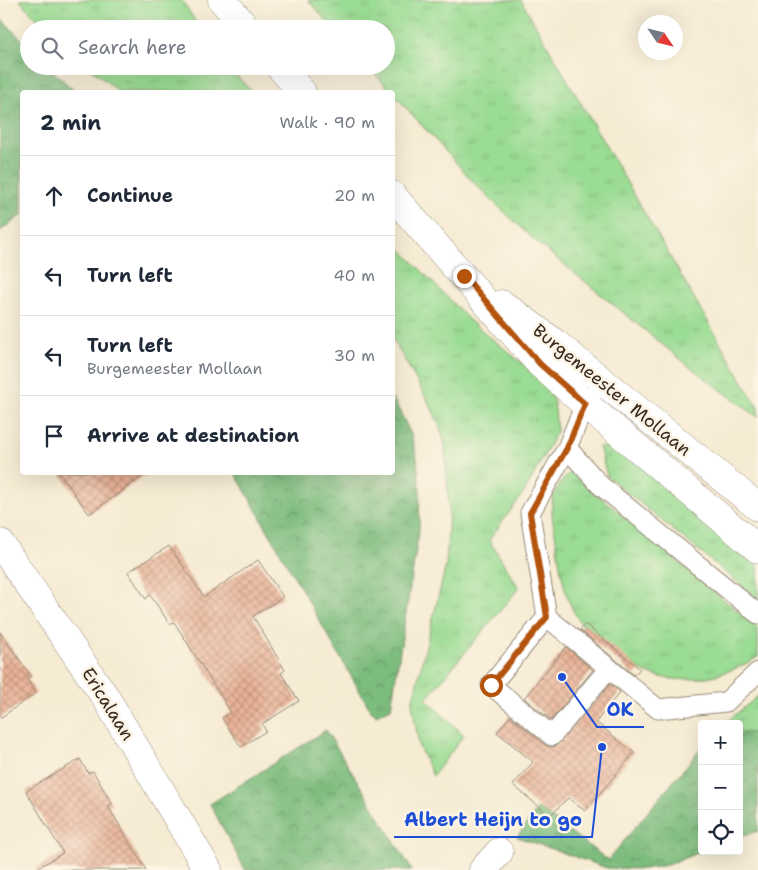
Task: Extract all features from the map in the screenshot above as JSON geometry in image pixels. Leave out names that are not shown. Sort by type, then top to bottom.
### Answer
[{"type":"main road","points":[[222,0],[239,20]]},
{"type":"main road","points":[[287,75],[300,90]]},
{"type":"main road","name":"Burgemeester Mollaan","points":[[395,198],[540,364],[758,549]]},
{"type":"main road","name":"Burgemeester Mollaan","points":[[464,276],[555,343],[758,507]]},
{"type":"main road","name":"Ericalaan","points":[[0,543],[106,698],[208,870]]},
{"type":"lane","points":[[604,383],[585,404],[567,448],[530,513],[547,617],[658,709],[726,702],[758,672]]},
{"type":"lane","points":[[567,448],[600,485],[758,614]]},
{"type":"lane","points":[[547,617],[491,685],[544,730],[552,736],[609,668]]},
{"type":"green space","points":[[19,0],[182,0],[194,20],[38,20]]},
{"type":"green space","points":[[308,0],[521,0],[758,408],[758,417],[690,367],[534,240],[479,188],[395,96],[395,90],[390,90],[376,75],[395,75],[395,20],[326,20]]},
{"type":"green space","points":[[0,17],[20,38],[20,75],[57,75],[74,90],[20,90],[20,216],[0,231]]},
{"type":"green space","points":[[99,75],[236,75],[250,90],[117,90]]},
{"type":"green space","points":[[395,243],[469,320],[549,385],[555,409],[557,431],[525,491],[489,540],[519,588],[426,699],[464,735],[433,776],[419,747],[412,703],[446,565],[449,514],[445,445],[439,424],[395,343]]},
{"type":"green space","points":[[395,402],[411,434],[417,458],[420,491],[419,531],[391,708],[376,715],[371,711],[236,475],[395,475]]},
{"type":"green space","points":[[599,447],[624,448],[758,556],[758,599],[607,476]]},
{"type":"green space","points":[[570,472],[758,628],[758,657],[717,675],[702,678],[671,679],[638,669],[586,630],[570,604],[567,595],[552,518],[553,497]]},
{"type":"green space","points":[[758,696],[758,733],[743,732],[743,720],[729,720]]},
{"type":"green space","points":[[326,730],[412,870],[245,870],[210,804]]},
{"type":"green space","points":[[743,732],[758,733],[758,831],[743,836]]},
{"type":"green space","points":[[698,752],[698,853],[667,865],[643,869],[607,868],[517,837],[538,808],[608,860]]},
{"type":"building","points":[[61,475],[145,475],[89,514]]},
{"type":"building","points":[[169,546],[204,597],[258,560],[283,597],[253,616],[285,670],[281,673],[299,701],[262,724],[266,731],[241,747],[222,718],[231,712],[174,622],[170,624],[150,595],[146,599],[128,572]]},
{"type":"building","points":[[585,624],[640,669],[634,675],[580,630]]},
{"type":"building","points":[[0,632],[31,676],[27,679],[36,693],[0,718]]},
{"type":"building","points":[[566,647],[593,670],[551,720],[524,698]]},
{"type":"building","points":[[610,684],[620,692],[596,722],[634,753],[585,811],[568,798],[550,816],[513,785],[533,762],[497,732],[510,716],[545,745],[556,746]]},
{"type":"building","points":[[80,759],[88,773],[93,771],[112,804],[108,806],[146,870],[34,870],[63,853],[26,791]]},
{"type":"place","name":"OK","points":[[562,677]]},
{"type":"place","name":"Albert Heijn to go","points":[[602,747]]},
{"type":"route","points":[[464,276],[540,364],[585,404],[567,448],[530,513],[547,617],[491,685]]}]
